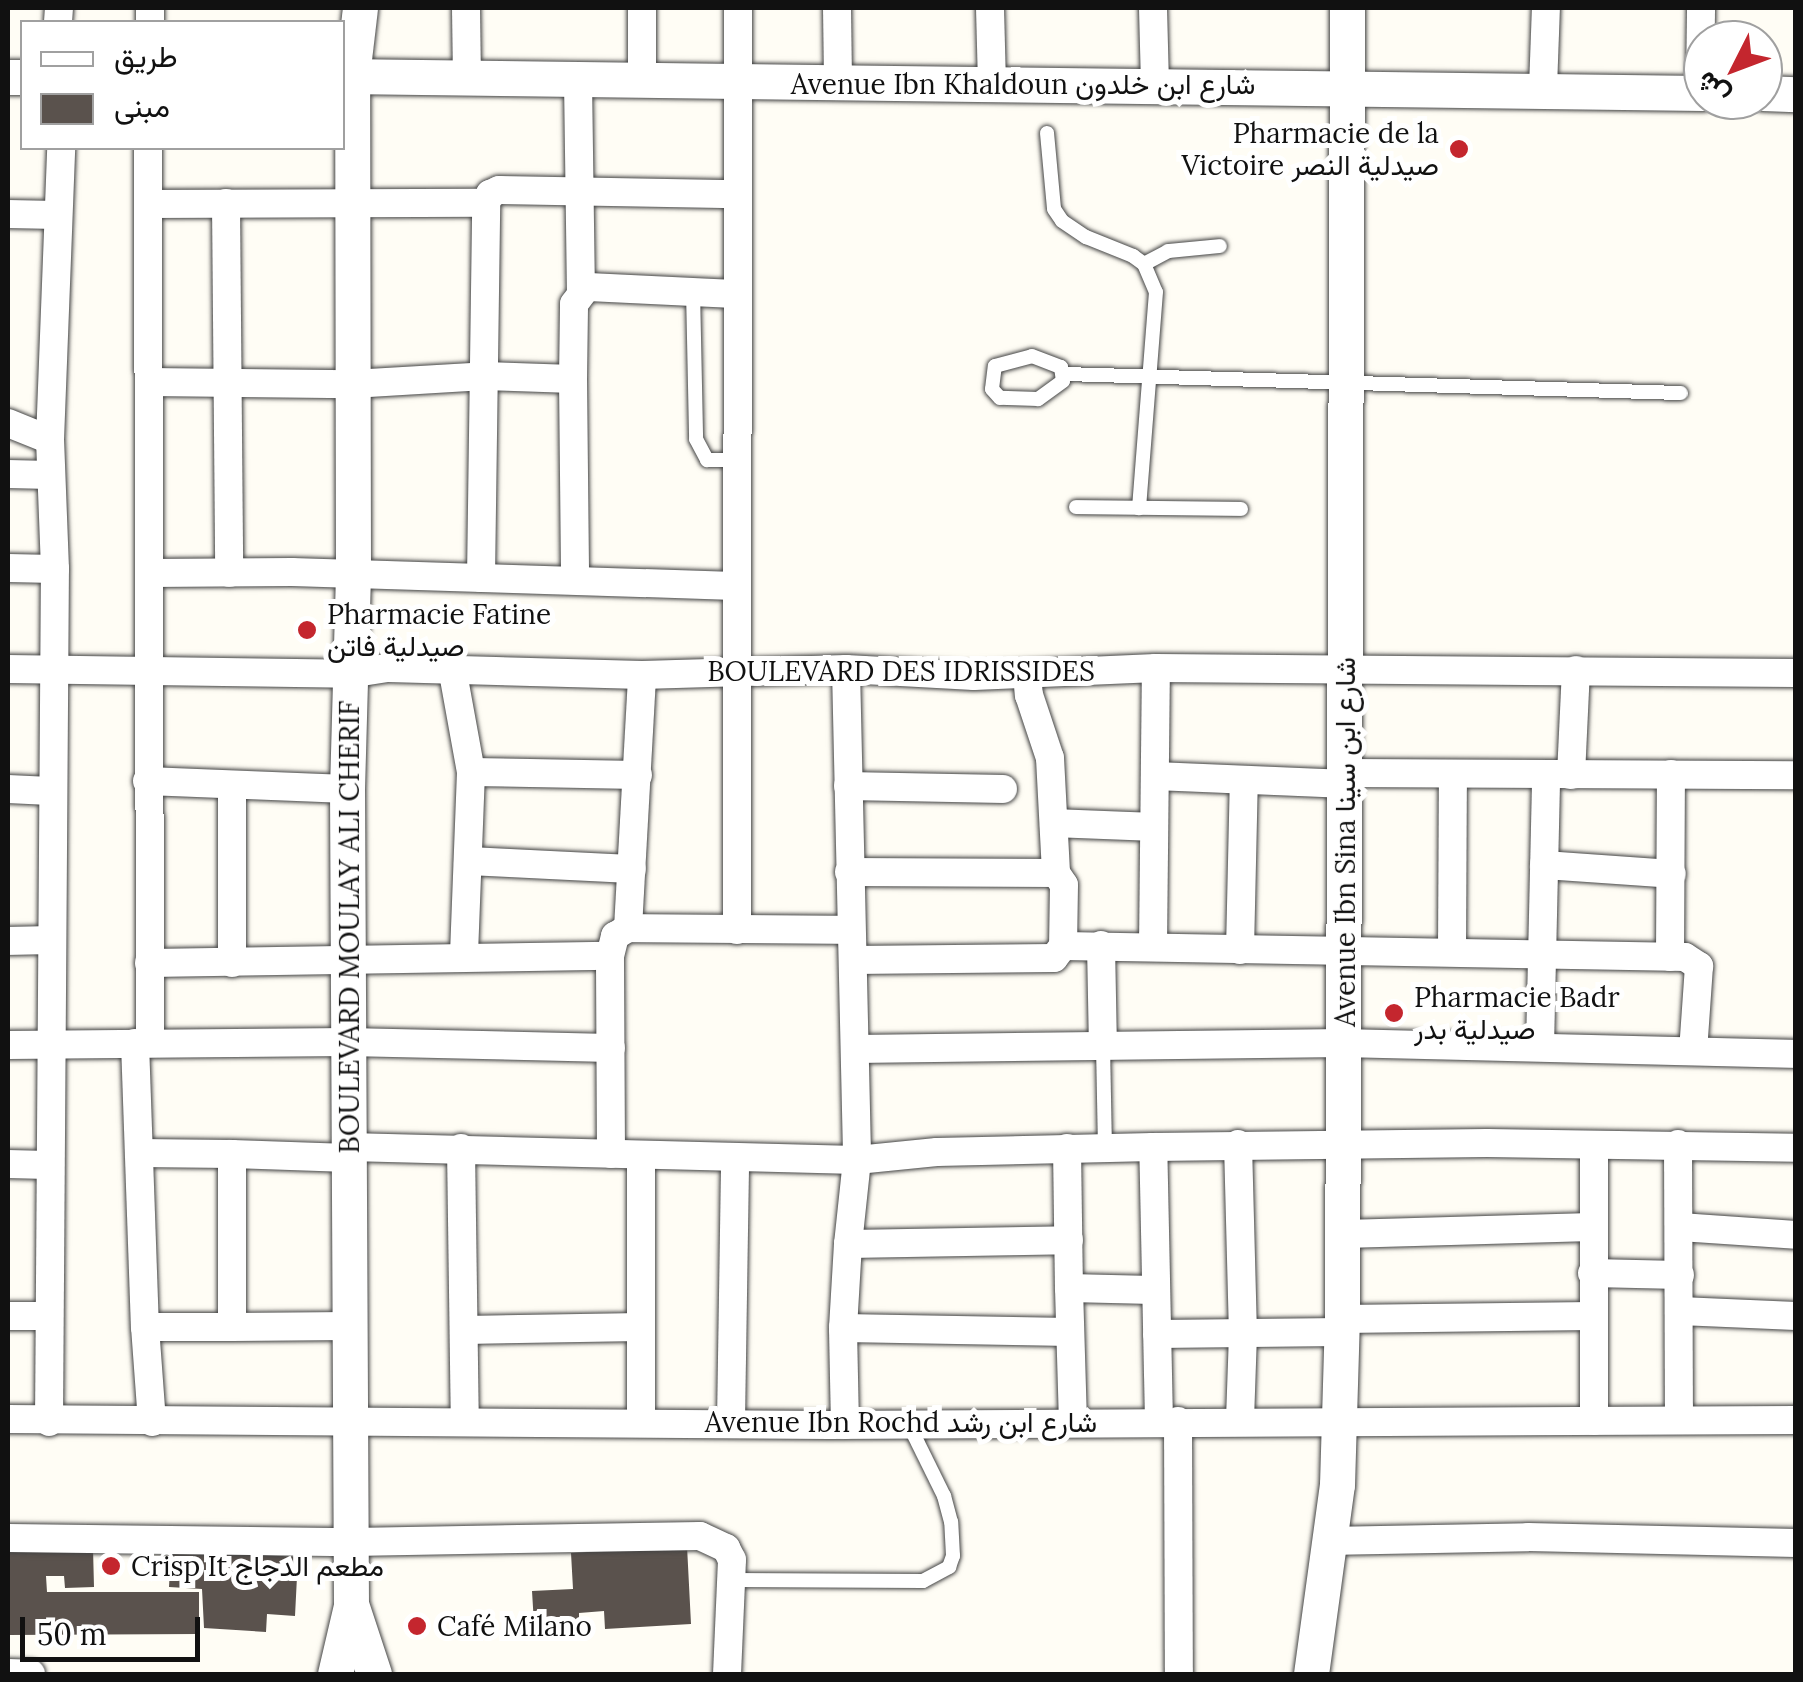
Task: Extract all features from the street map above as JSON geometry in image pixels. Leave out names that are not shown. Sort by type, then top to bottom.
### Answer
[{"type":"street","name":"BOULEVARD MOULAY ALI CHERIF","points":[[335,1674],[351,1606],[352,1542],[347,788],[353,574],[352,201],[347,76],[360,8]]},
{"type":"street","points":[[466,8],[467,80]]},
{"type":"street","points":[[642,8],[642,81]]},
{"type":"street","points":[[737,930],[734,460],[738,8]]},
{"type":"street","points":[[837,8],[838,83]]},
{"type":"street","points":[[990,8],[992,84]]},
{"type":"street","points":[[1153,8],[1154,84]]},
{"type":"street","name":"Avenue Ibn Sina شارع ابن سينا","points":[[1312,1674],[1339,1421],[1344,1234],[1347,8]]},
{"type":"street","points":[[1543,88],[1546,8]]},
{"type":"street","name":"Avenue Ibn Khaldoun شارع ابن خلدون","points":[[347,76],[1683,92]]},
{"type":"street","points":[[575,580],[574,304],[582,290],[578,80]]},
{"type":"street","points":[[49,1422],[50,791],[55,569],[50,440],[61,150]]},
{"type":"street","points":[[148,150],[149,964],[139,1153],[144,1327],[152,1422]]},
{"type":"street","points":[[481,578],[486,203],[499,190],[737,194]]},
{"type":"street","points":[[226,203],[229,573]]},
{"type":"street","points":[[148,204],[486,203]]},
{"type":"street","points":[[8,214],[56,214]]},
{"type":"street","points":[[582,290],[595,285],[736,294]]},
{"type":"street","points":[[149,382],[352,384],[485,376],[573,379]]},
{"type":"street","points":[[8,423],[50,440]]},
{"type":"street","points":[[8,474],[52,475]]},
{"type":"street","points":[[8,568],[55,569]]},
{"type":"street","points":[[150,573],[353,574],[734,586]]},
{"type":"street","name":"BOULEVARD DES IDRISSIDES","points":[[8,668],[349,674],[388,668],[453,673],[642,675],[846,669],[974,676],[1156,668],[1796,673]]},
{"type":"street","points":[[1153,947],[1156,668]]},
{"type":"street","points":[[846,669],[857,1160],[843,1328],[846,1424]]},
{"type":"street","points":[[1540,1047],[1544,864],[1576,670]]},
{"type":"street","points":[[453,673],[471,772],[464,955]]},
{"type":"street","points":[[1027,674],[1029,695],[1050,758],[1056,874],[1064,885],[1063,946]]},
{"type":"street","points":[[628,928],[642,675]]},
{"type":"street","points":[[471,772],[638,775]]},
{"type":"street","points":[[1670,957],[1672,774]]},
{"type":"street","points":[[1155,776],[1244,780],[1796,775]]},
{"type":"street","points":[[1452,952],[1453,776]]},
{"type":"street","points":[[1240,950],[1244,780]]},
{"type":"street","points":[[147,781],[347,788]]},
{"type":"street","points":[[232,785],[232,963]]},
{"type":"street","points":[[848,786],[1003,790]]},
{"type":"street","points":[[8,790],[50,791]]},
{"type":"street","points":[[1054,823],[1154,827]]},
{"type":"street","points":[[468,861],[632,869]]},
{"type":"street","points":[[1544,864],[1672,874]]},
{"type":"street","points":[[849,872],[1056,874]]},
{"type":"street","points":[[611,1154],[610,956],[614,936],[628,928],[851,930]]},
{"type":"street","points":[[8,941],[50,940]]},
{"type":"street","points":[[1101,945],[1103,1045]]},
{"type":"street","points":[[853,960],[1049,959],[1063,946],[1101,945],[1692,959],[1699,966],[1694,1052]]},
{"type":"street","points":[[149,964],[464,955],[610,956]]},
{"type":"street","points":[[8,1045],[348,1042],[611,1048]]},
{"type":"street","points":[[854,1049],[1346,1043],[1796,1054]]},
{"type":"street","points":[[139,1153],[461,1148],[734,1160],[857,1160],[1066,1148],[1238,1144],[1678,1144],[1796,1148]]},
{"type":"street","points":[[1238,1144],[1244,1334],[1240,1420]]},
{"type":"street","points":[[1678,1144],[1678,1420]]},
{"type":"street","points":[[1594,1146],[1594,1421]]},
{"type":"street","points":[[1153,1147],[1153,1290],[1168,1422],[1179,1674]]},
{"type":"street","points":[[461,1148],[465,1420]]},
{"type":"street","points":[[1066,1148],[1072,1423]]},
{"type":"street","points":[[232,1154],[232,1327]]},
{"type":"street","points":[[641,1156],[641,1420]]},
{"type":"street","points":[[731,1422],[734,1160]]},
{"type":"street","points":[[8,1164],[48,1165]]},
{"type":"street","points":[[1680,1227],[1796,1235]]},
{"type":"street","points":[[1344,1234],[1592,1228]]},
{"type":"street","points":[[848,1244],[1069,1240]]},
{"type":"street","points":[[1592,1273],[1680,1275]]},
{"type":"street","points":[[1070,1288],[1153,1290]]},
{"type":"street","points":[[1680,1310],[1796,1316]]},
{"type":"street","points":[[8,1316],[48,1316]]},
{"type":"street","points":[[1156,1334],[1244,1334],[1342,1325],[1592,1316]]},
{"type":"street","points":[[144,1327],[349,1326]]},
{"type":"street","points":[[464,1330],[641,1328]]},
{"type":"street","points":[[843,1328],[1070,1332]]},
{"type":"street","name":"Avenue Ibn Rochd شارع ابن رشد","points":[[8,1419],[846,1424],[1796,1420]]},
{"type":"street","points":[[8,1538],[352,1542],[700,1536],[726,1548],[732,1560],[727,1674]]},
{"type":"street","points":[[1328,1541],[1528,1537],[1796,1543]]},
{"type":"street","name":"BOULEVARD MOULAY ALI CHERIF","points":[[351,1606],[374,1674]]},
{"type":"street","points":[[8,1673],[31,1674]]},
{"type":"lane","points":[[1047,132],[1054,209],[1062,221],[1144,264],[1156,292],[1139,508]]},
{"type":"lane","points":[[1144,264],[1168,252],[1220,246]]},
{"type":"lane","points":[[693,290],[696,439],[706,460],[734,460]]},
{"type":"lane","points":[[1065,374],[1057,388],[1023,402],[1000,398],[990,377],[1002,361],[1032,356],[1053,362],[1065,374],[1681,393]]},
{"type":"lane","points":[[1076,507],[1240,509]]},
{"type":"lane","points":[[1103,1045],[1105,1148]]},
{"type":"lane","points":[[731,1580],[923,1581],[949,1567],[954,1556],[944,1496],[909,1424]]},
{"type":"building","points":[[687,1546],[691,1624],[605,1629],[604,1611],[579,1613],[579,1622],[534,1624],[532,1591],[573,1589],[571,1553]]},
{"type":"building","points":[[93,1548],[94,1587],[65,1588],[64,1576],[46,1576],[47,1592],[199,1592],[199,1634],[8,1635],[8,1550]]},
{"type":"building","points":[[171,1549],[298,1557],[295,1616],[267,1614],[266,1632],[204,1628],[202,1589],[169,1587]]},
{"type":"place","name":"Pharmacie de la Victoire صيدلية النصر","points":[[1459,149]]},
{"type":"place","name":"Pharmacie Fatine صيدلية فاتن","points":[[307,630]]},
{"type":"place","name":"Pharmacie Badr صيدلية بدر","points":[[1394,1013]]},
{"type":"place","name":"Crisp It مطعم الدجاج","points":[[111,1566]]},
{"type":"place","name":"Café Milano","points":[[417,1626]]}]
